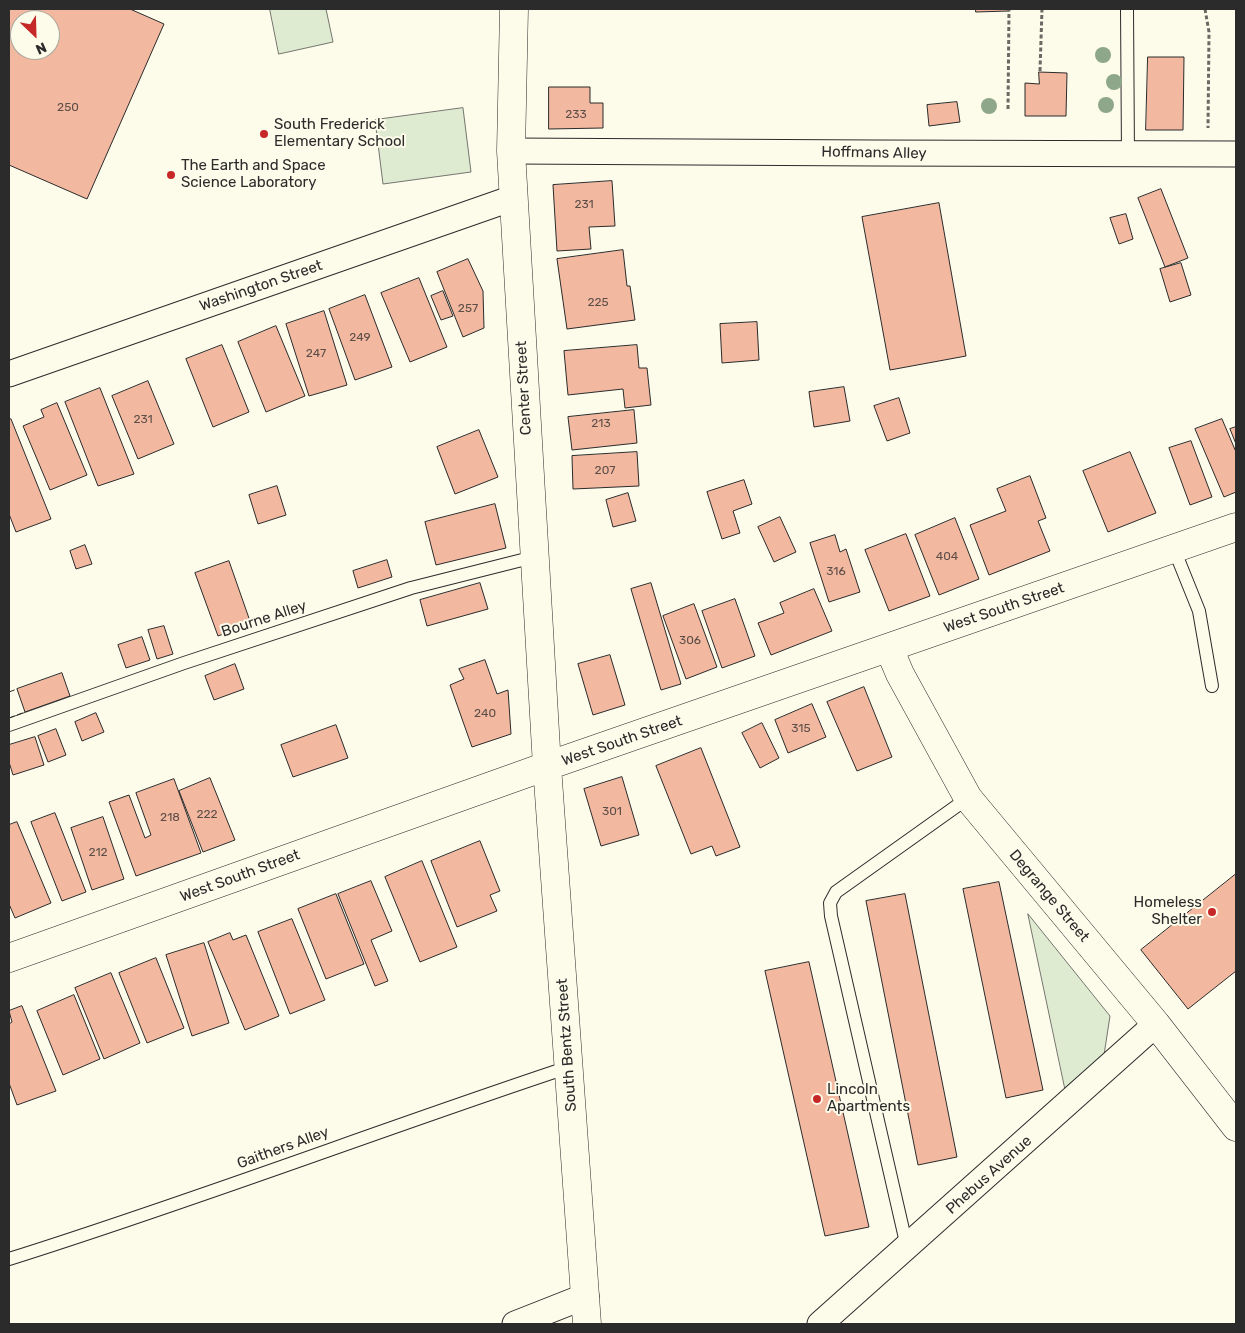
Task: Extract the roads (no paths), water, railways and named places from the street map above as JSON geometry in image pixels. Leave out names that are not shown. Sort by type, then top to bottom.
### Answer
[{"type":"main road","name":"Center Street","points":[[514,9],[511,151],[513,198],[547,766]]},
{"type":"main road","name":"West South Street","points":[[9,958],[547,766],[1236,527]]},
{"type":"main road","name":"Degrange Street","points":[[889,648],[900,674],[968,798],[1156,1024],[1236,1127]]},
{"type":"main road","name":"South Bentz Street","points":[[547,766],[587,1324]]},
{"type":"street","name":"Hoffmans Alley","points":[[511,151],[1236,154]]},
{"type":"street","name":"Washington Street","points":[[9,374],[513,198]]},
{"type":"street","name":"Phebus Avenue","points":[[820,1324],[1156,1024]]},
{"type":"street","points":[[515,1324],[586,1296]]},
{"type":"lane","points":[[1127,9],[1128,155]]},
{"type":"lane","points":[[1174,549],[1199,611],[1212,686]]},
{"type":"lane","name":"Bourne Alley","points":[[9,725],[184,663],[402,592],[534,558]]},
{"type":"lane","points":[[907,1247],[831,916],[830,903],[836,892],[968,798]]},
{"type":"lane","name":"Gaithers Alley","points":[[9,1259],[129,1221],[296,1160],[569,1067]]},
{"type":"place","name":"South Frederick Elementary School","points":[[264,134]]},
{"type":"place","name":"The Earth and Space Science Laboratory","points":[[171,175]]},
{"type":"place","name":"Homeless Shelter","points":[[1212,912]]},
{"type":"place","name":"Lincoln Apartments","points":[[817,1099]]}]
